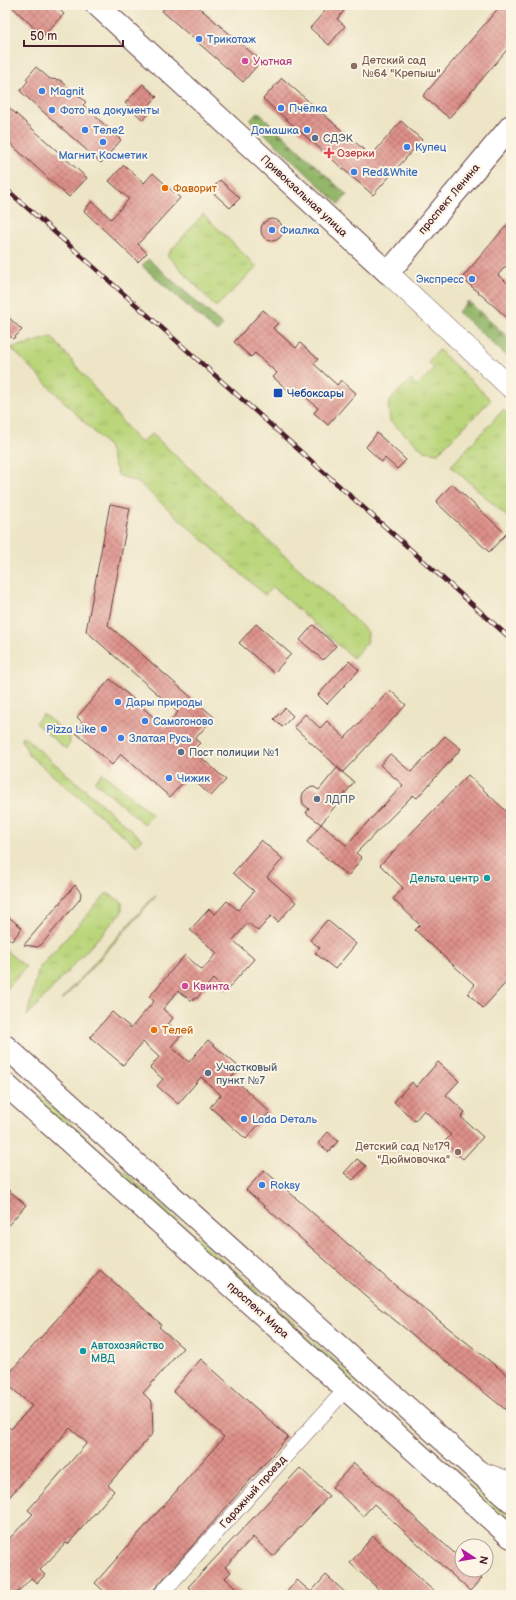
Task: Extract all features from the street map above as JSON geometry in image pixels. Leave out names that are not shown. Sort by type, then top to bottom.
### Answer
[{"type":"main road","name":"Привокзальная улица","points":[[97,5],[388,273]]},
{"type":"main road","name":"проспект Ленина","points":[[388,273],[511,126]]},
{"type":"main road","points":[[5,1078],[9,1051]]},
{"type":"main road","points":[[9,1051],[511,1501]]},
{"type":"main road","name":"проспект Мира","points":[[5,1084],[511,1537]]},
{"type":"main road","points":[[368,1409],[386,1389]]},
{"type":"street","name":"Привокзальная улица","points":[[388,273],[511,388]]},
{"type":"street","name":"Гаражный проезд","points":[[160,1595],[346,1389]]},
{"type":"street","points":[[478,1471],[511,1483]]},
{"type":"green space","points":[[258,112],[347,195],[339,204],[250,120]]},
{"type":"green space","points":[[203,214],[257,267],[216,307],[167,255]]},
{"type":"green space","points":[[148,259],[223,325],[217,332],[142,266]]},
{"type":"green space","points":[[468,301],[511,340],[511,360],[458,312]]},
{"type":"green space","points":[[52,337],[140,443],[152,434],[368,632],[367,643],[353,658],[273,587],[265,595],[139,483],[118,475],[108,446],[11,348]]},
{"type":"green space","points":[[439,350],[491,400],[438,453],[424,451],[390,421],[388,404],[411,380],[417,386],[434,369],[428,362]]},
{"type":"green space","points":[[503,410],[511,417],[511,520],[451,466]]},
{"type":"green space","points":[[43,714],[69,735],[70,743],[66,749],[35,723]]},
{"type":"green space","points":[[23,736],[142,839],[136,846],[29,755],[22,740]]},
{"type":"green space","points":[[102,773],[152,814],[144,824],[95,782]]},
{"type":"green space","points":[[107,893],[122,902],[122,912],[27,1016],[39,968]]},
{"type":"green space","points":[[155,895],[156,896],[62,1001],[61,1000]]},
{"type":"green space","points":[[5,950],[26,967],[7,989],[5,987]]},
{"type":"green space","points":[[32,1089],[359,1382],[355,1387],[29,1095]]},
{"type":"green space","points":[[416,1434],[511,1519],[511,1527],[412,1438]]},
{"type":"building","points":[[10,5],[55,5],[64,14],[43,36]]},
{"type":"building","points":[[167,5],[196,5],[261,61],[243,82],[162,11]]},
{"type":"building","points":[[318,5],[349,5],[337,19],[345,26],[329,45],[310,28],[325,11]]},
{"type":"building","points":[[501,5],[511,5],[511,45],[449,118],[423,96]]},
{"type":"building","points":[[36,67],[50,79],[60,80],[86,102],[83,105],[121,140],[101,163],[20,91],[28,81],[26,79]]},
{"type":"building","points":[[282,78],[371,156],[401,121],[422,140],[373,195],[263,99]]},
{"type":"building","points":[[143,84],[157,97],[149,105],[153,109],[143,120],[125,103]]},
{"type":"building","points":[[5,104],[87,178],[69,197],[5,139]]},
{"type":"building","points":[[124,165],[144,183],[153,173],[180,198],[138,244],[147,253],[138,262],[84,211],[92,201],[111,219],[129,199],[109,181]]},
{"type":"building","points":[[220,180],[240,198],[230,208],[211,191]]},
{"type":"building","name":"Фиалка","points":[[272,219],[280,222],[283,230],[280,238],[272,241],[264,238],[261,230],[264,222]]},
{"type":"building","points":[[511,220],[511,260],[498,275],[511,286],[511,321],[462,278]]},
{"type":"building","name":"Чебоксары","points":[[263,310],[278,323],[273,328],[296,348],[300,343],[318,359],[314,364],[337,385],[341,380],[356,393],[328,425],[314,413],[318,408],[295,387],[290,392],[273,377],[277,373],[255,353],[251,357],[234,342]]},
{"type":"building","points":[[5,314],[22,330],[13,339],[5,331]]},
{"type":"building","points":[[377,433],[406,460],[397,469],[385,458],[382,462],[366,447]]},
{"type":"building","points":[[452,484],[506,534],[489,552],[436,502]]},
{"type":"building","points":[[110,504],[130,508],[108,625],[214,717],[195,739],[200,743],[193,750],[226,780],[211,796],[189,776],[170,797],[121,754],[112,765],[76,733],[84,724],[77,717],[110,679],[165,727],[178,712],[86,631]]},
{"type":"building","points":[[256,624],[291,654],[274,673],[239,643]]},
{"type":"building","points":[[313,625],[336,646],[323,660],[300,640]]},
{"type":"building","points":[[349,661],[359,670],[327,704],[318,695]]},
{"type":"building","points":[[390,690],[406,705],[343,772],[294,727],[305,714],[320,728],[327,721],[345,738]]},
{"type":"building","points":[[285,708],[293,716],[282,727],[274,719]]},
{"type":"building","points":[[445,736],[461,749],[417,798],[413,795],[356,853],[362,858],[348,876],[307,842],[321,824],[346,845],[403,785],[380,765],[390,754],[411,772]]},
{"type":"building","points":[[337,768],[354,782],[321,824],[306,813],[309,809],[303,804],[303,793],[308,788],[314,787],[319,790]]},
{"type":"building","points":[[468,775],[511,816],[511,977],[483,1008],[468,993],[475,985],[415,930],[420,925],[393,899],[403,888],[380,865]]},
{"type":"building","points":[[261,840],[283,859],[267,877],[296,902],[278,922],[271,916],[258,931],[248,923],[233,940],[254,959],[226,991],[213,979],[197,998],[190,1000],[178,991],[163,1009],[173,1018],[168,1024],[181,1035],[171,1047],[189,1062],[208,1040],[240,1068],[232,1077],[270,1112],[246,1139],[210,1107],[221,1095],[201,1077],[178,1104],[157,1086],[163,1079],[150,1068],[159,1057],[143,1042],[123,1065],[90,1037],[112,1012],[131,1028],[154,1001],[149,997],[185,955],[202,970],[217,953],[190,930],[209,909],[215,914],[227,901],[238,910],[254,891],[233,873]]},
{"type":"building","points":[[75,885],[81,893],[80,899],[41,945],[37,947],[24,945]]},
{"type":"building","points":[[5,914],[22,928],[12,941],[5,935]]},
{"type":"building","points":[[327,920],[356,944],[335,969],[315,953],[320,948],[310,940]]},
{"type":"building","points":[[438,1062],[459,1081],[446,1095],[465,1112],[461,1117],[483,1137],[463,1159],[444,1142],[451,1135],[424,1110],[415,1121],[394,1102],[412,1082],[416,1087]]},
{"type":"building","points":[[328,1132],[338,1141],[329,1152],[318,1143]]},
{"type":"building","points":[[357,1159],[366,1166],[353,1180],[344,1173]]},
{"type":"building","points":[[264,1170],[391,1282],[511,1378],[511,1414],[376,1305],[246,1190]]},
{"type":"building","points":[[5,1187],[26,1205],[5,1229]]},
{"type":"building","points":[[100,1270],[161,1324],[159,1327],[183,1348],[143,1393],[152,1402],[153,1433],[108,1485],[114,1491],[68,1544],[66,1543],[40,1570],[45,1575],[37,1583],[31,1578],[15,1595],[5,1595],[5,1543],[33,1514],[28,1510],[87,1443],[70,1428],[5,1502],[5,1424],[11,1429],[32,1406],[5,1382],[5,1378]]},
{"type":"building","points":[[201,1359],[288,1437],[149,1595],[108,1595],[95,1583],[224,1437],[173,1391]]},
{"type":"building","points":[[354,1463],[454,1553],[454,1576],[374,1504],[363,1516],[332,1487]]},
{"type":"building","points":[[300,1468],[329,1496],[273,1556],[253,1537],[225,1567],[231,1572],[225,1578],[244,1595],[196,1595],[188,1587]]},
{"type":"building","points":[[373,1536],[438,1595],[385,1595],[350,1563]]},
{"type":"building","points":[[326,1575],[348,1595],[284,1595],[297,1580],[311,1592]]},
{"type":"building","points":[[456,1578],[482,1578],[470,1591]]},
{"type":"railway","points":[[5,188],[511,639]]},
{"type":"place","name":"Трикотаж","points":[[199,39]]},
{"type":"place","name":"Уютная","points":[[245,61]]},
{"type":"place","name":"Детский сад №64 \"Крепыш\"","points":[[354,66]]},
{"type":"place","name":"Magnit","points":[[42,91]]},
{"type":"place","name":"Пчёлка","points":[[281,108]]},
{"type":"place","name":"Фото на документы","points":[[52,110]]},
{"type":"place","name":"Теле2","points":[[85,130]]},
{"type":"place","name":"Домашка","points":[[307,130]]},
{"type":"place","name":"СДЭК","points":[[315,138]]},
{"type":"place","name":"Магнит Косметик","points":[[103,142]]},
{"type":"place","name":"Купец","points":[[407,147]]},
{"type":"place","name":"Озерки","points":[[329,153]]},
{"type":"place","name":"Red&White","points":[[354,172]]},
{"type":"place","name":"Фаворит","points":[[165,188]]},
{"type":"place","name":"Фиалка","points":[[272,230]]},
{"type":"place","name":"Экспресс","points":[[472,279]]},
{"type":"place","name":"Чебоксары","points":[[278,393]]},
{"type":"place","name":"Дары природы","points":[[118,702]]},
{"type":"place","name":"Самогоново","points":[[145,721]]},
{"type":"place","name":"Pizza Like","points":[[104,729]]},
{"type":"place","name":"Златая Русь","points":[[121,738]]},
{"type":"place","name":"Пост полиции №1","points":[[181,752]]},
{"type":"place","name":"Чижик","points":[[169,778]]},
{"type":"place","name":"ЛДПР","points":[[317,799]]},
{"type":"place","name":"Дельта центр","points":[[487,878]]},
{"type":"place","name":"Квинта","points":[[185,986]]},
{"type":"place","name":"Телей","points":[[154,1030]]},
{"type":"place","name":"Участковый пункт №7","points":[[208,1073]]},
{"type":"place","name":"Lada Dеталь","points":[[244,1119]]},
{"type":"place","name":"Детский сад №179 \"Дюймовочка\"","points":[[458,1152]]},
{"type":"place","name":"Roksy","points":[[262,1185]]},
{"type":"place","name":"Автохозяйство МВД","points":[[83,1351]]}]
